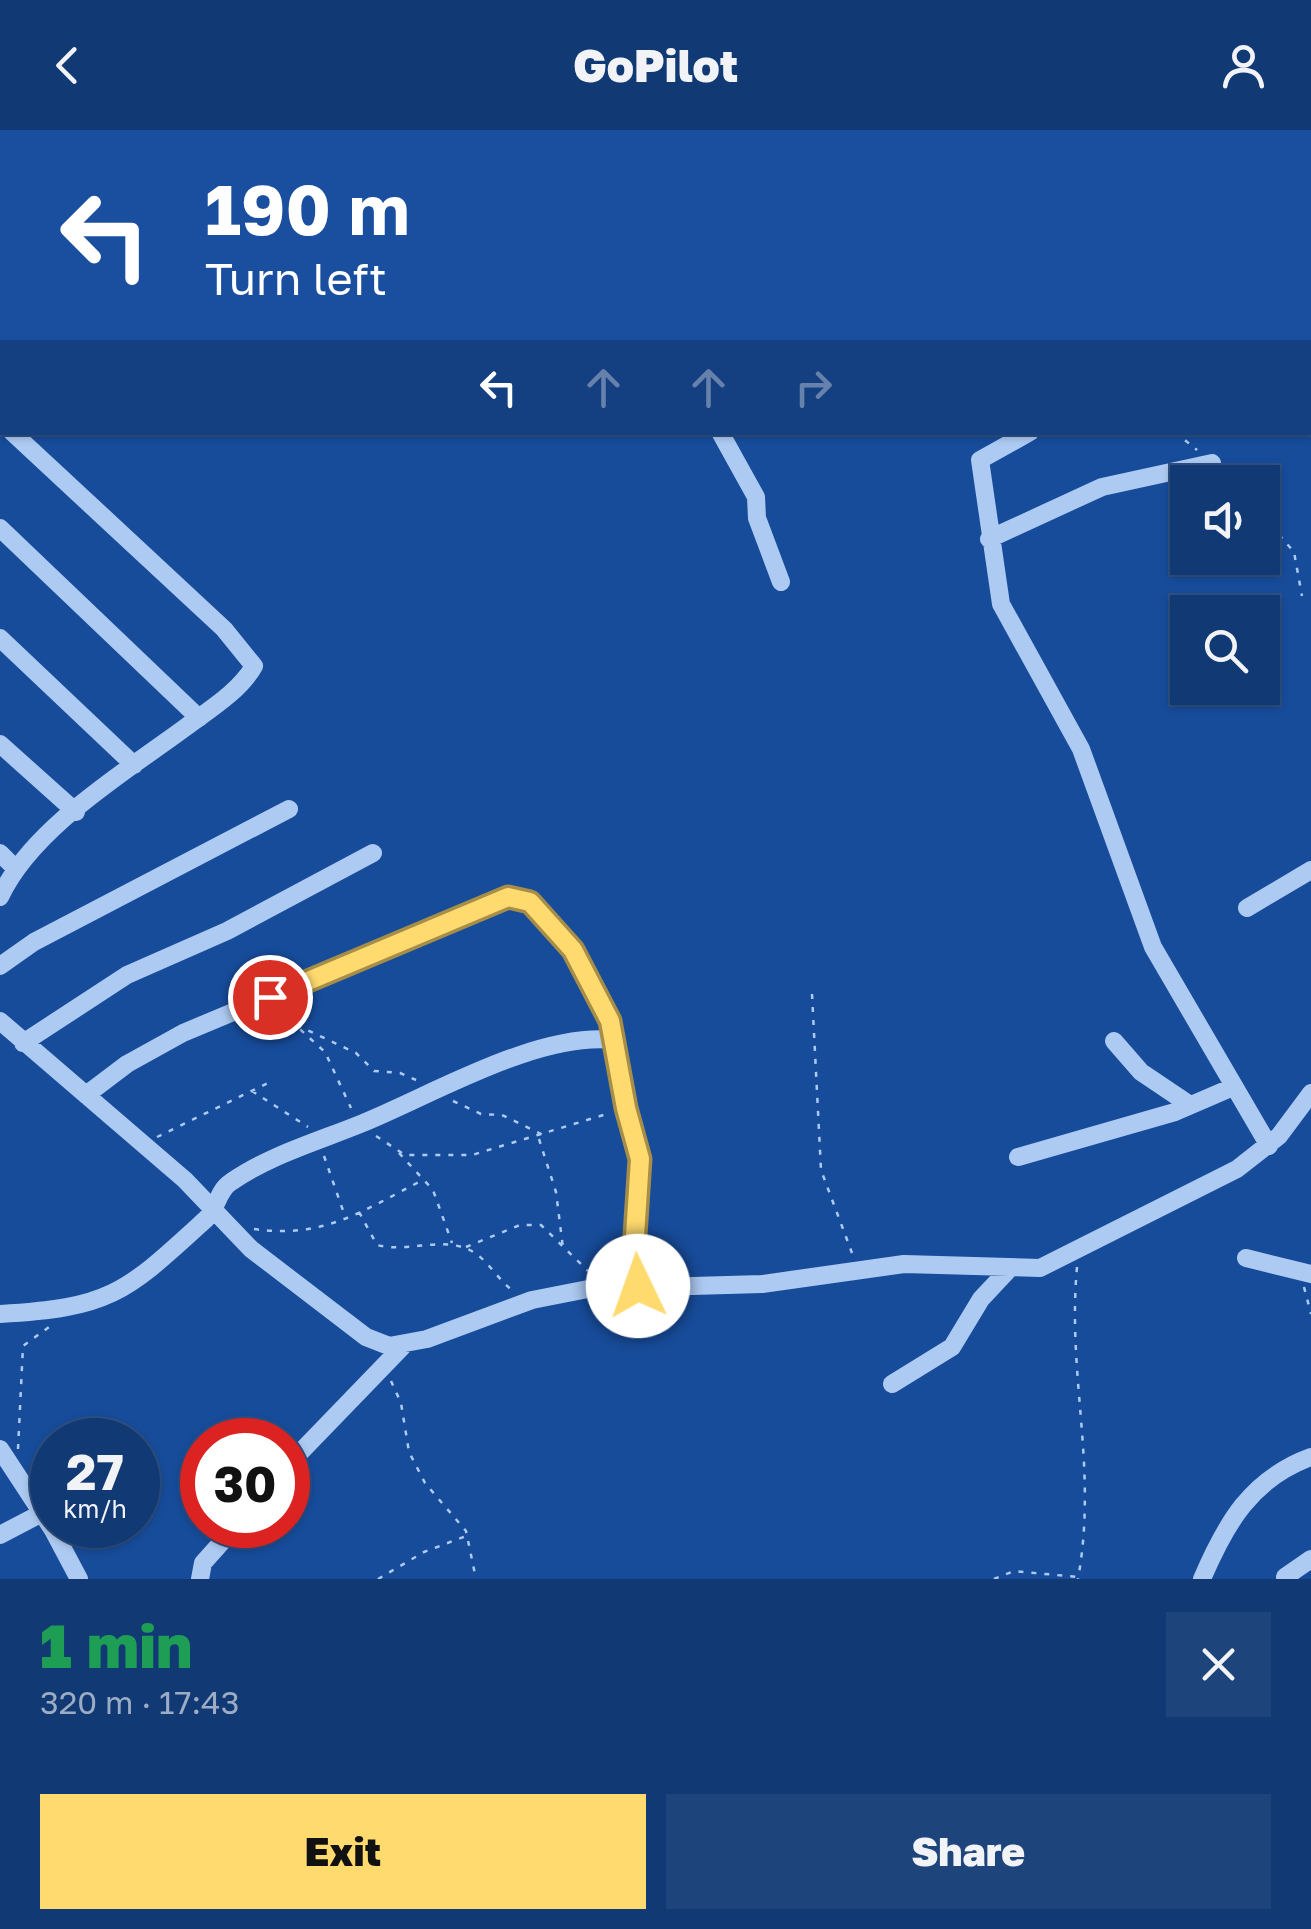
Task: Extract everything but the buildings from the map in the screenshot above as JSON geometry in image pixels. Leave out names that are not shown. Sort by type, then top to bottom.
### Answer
[{"type":"street","points":[[0,897],[26,853],[246,680],[252,660],[15,435]]},
{"type":"street","points":[[722,435],[756,497],[757,518],[781,582]]},
{"type":"street","points":[[1025,435],[980,460],[1001,604],[1081,749],[1152,947],[1268,1146]]},
{"type":"street","points":[[989,539],[1102,487],[1212,463]]},
{"type":"street","points":[[0,528],[199,718]]},
{"type":"street","points":[[0,638],[134,765]]},
{"type":"street","points":[[0,744],[76,812]]},
{"type":"street","points":[[0,966],[34,942],[289,809]]},
{"type":"street","points":[[0,854],[15,868]]},
{"type":"street","points":[[23,1042],[127,976],[227,931],[373,854]]},
{"type":"street","points":[[1247,908],[1311,870]]},
{"type":"street","points":[[86,1095],[150,1051],[245,1007],[518,896],[546,918],[573,950],[600,997],[614,1040],[640,1159],[634,1251],[638,1286]]},
{"type":"street","points":[[0,1021],[185,1180],[219,1218],[366,1337],[403,1346]]},
{"type":"street","points":[[0,1314],[55,1311],[121,1292],[219,1218],[230,1183],[325,1138],[549,1048],[614,1040]]},
{"type":"street","points":[[1114,1041],[1142,1072],[1190,1105]]},
{"type":"street","points":[[1018,1157],[1190,1105],[1233,1087]]},
{"type":"street","points":[[310,1442],[403,1346],[532,1300],[638,1286],[762,1284],[904,1264],[1040,1268],[1237,1168],[1268,1146],[1311,1093]]},
{"type":"street","points":[[1246,1258],[1305,1273]]},
{"type":"street","points":[[892,1384],[952,1347],[981,1299],[1010,1268]]},
{"type":"street","points":[[1202,1579],[1250,1493],[1274,1474],[1311,1457]]},
{"type":"street","points":[[4,1458],[30,1495]]},
{"type":"street","points":[[0,1535],[30,1519]]},
{"type":"street","points":[[62,1548],[79,1579]]},
{"type":"street","points":[[199,1577],[203,1562],[216,1548]]},
{"type":"street","points":[[1285,1576],[1311,1560]]},
{"type":"path","points":[[1280,536],[1294,552],[1302,596]]},
{"type":"path","points":[[812,994],[821,1170],[830,1201],[860,1268]]},
{"type":"path","points":[[245,1007],[285,1017],[330,1045],[356,1053],[374,1071],[400,1072],[469,1109],[502,1115],[544,1135]]},
{"type":"path","points":[[285,1017],[325,1052],[360,1124],[426,1179],[453,1245]]},
{"type":"path","points":[[144,1146],[167,1130],[270,1082]]},
{"type":"path","points":[[251,1090],[325,1138],[346,1218]]},
{"type":"path","points":[[398,1152],[419,1157],[472,1156],[626,1108]]},
{"type":"path","points":[[538,1137],[556,1192],[563,1249]]},
{"type":"path","points":[[219,1218],[305,1233],[346,1218],[426,1179]]},
{"type":"path","points":[[359,1212],[377,1245],[394,1250],[453,1245],[465,1248],[479,1256],[509,1289],[532,1300]]},
{"type":"path","points":[[465,1248],[532,1224],[549,1228],[563,1249],[610,1288]]},
{"type":"path","points":[[994,1579],[1014,1571],[1078,1578],[1089,1497],[1074,1365],[1078,1252]]},
{"type":"path","points":[[1305,1273],[1311,1314]]},
{"type":"path","points":[[4,1458],[22,1429],[23,1346],[51,1326]]},
{"type":"path","points":[[380,1368],[401,1403],[409,1452],[426,1483],[467,1535],[476,1579]]},
{"type":"path","points":[[378,1579],[424,1552],[467,1535]]},
{"type":"route","points":[[270,997],[508,897],[518,896],[530,902],[573,950],[610,1021],[626,1108],[640,1150],[634,1251],[638,1286]]}]
